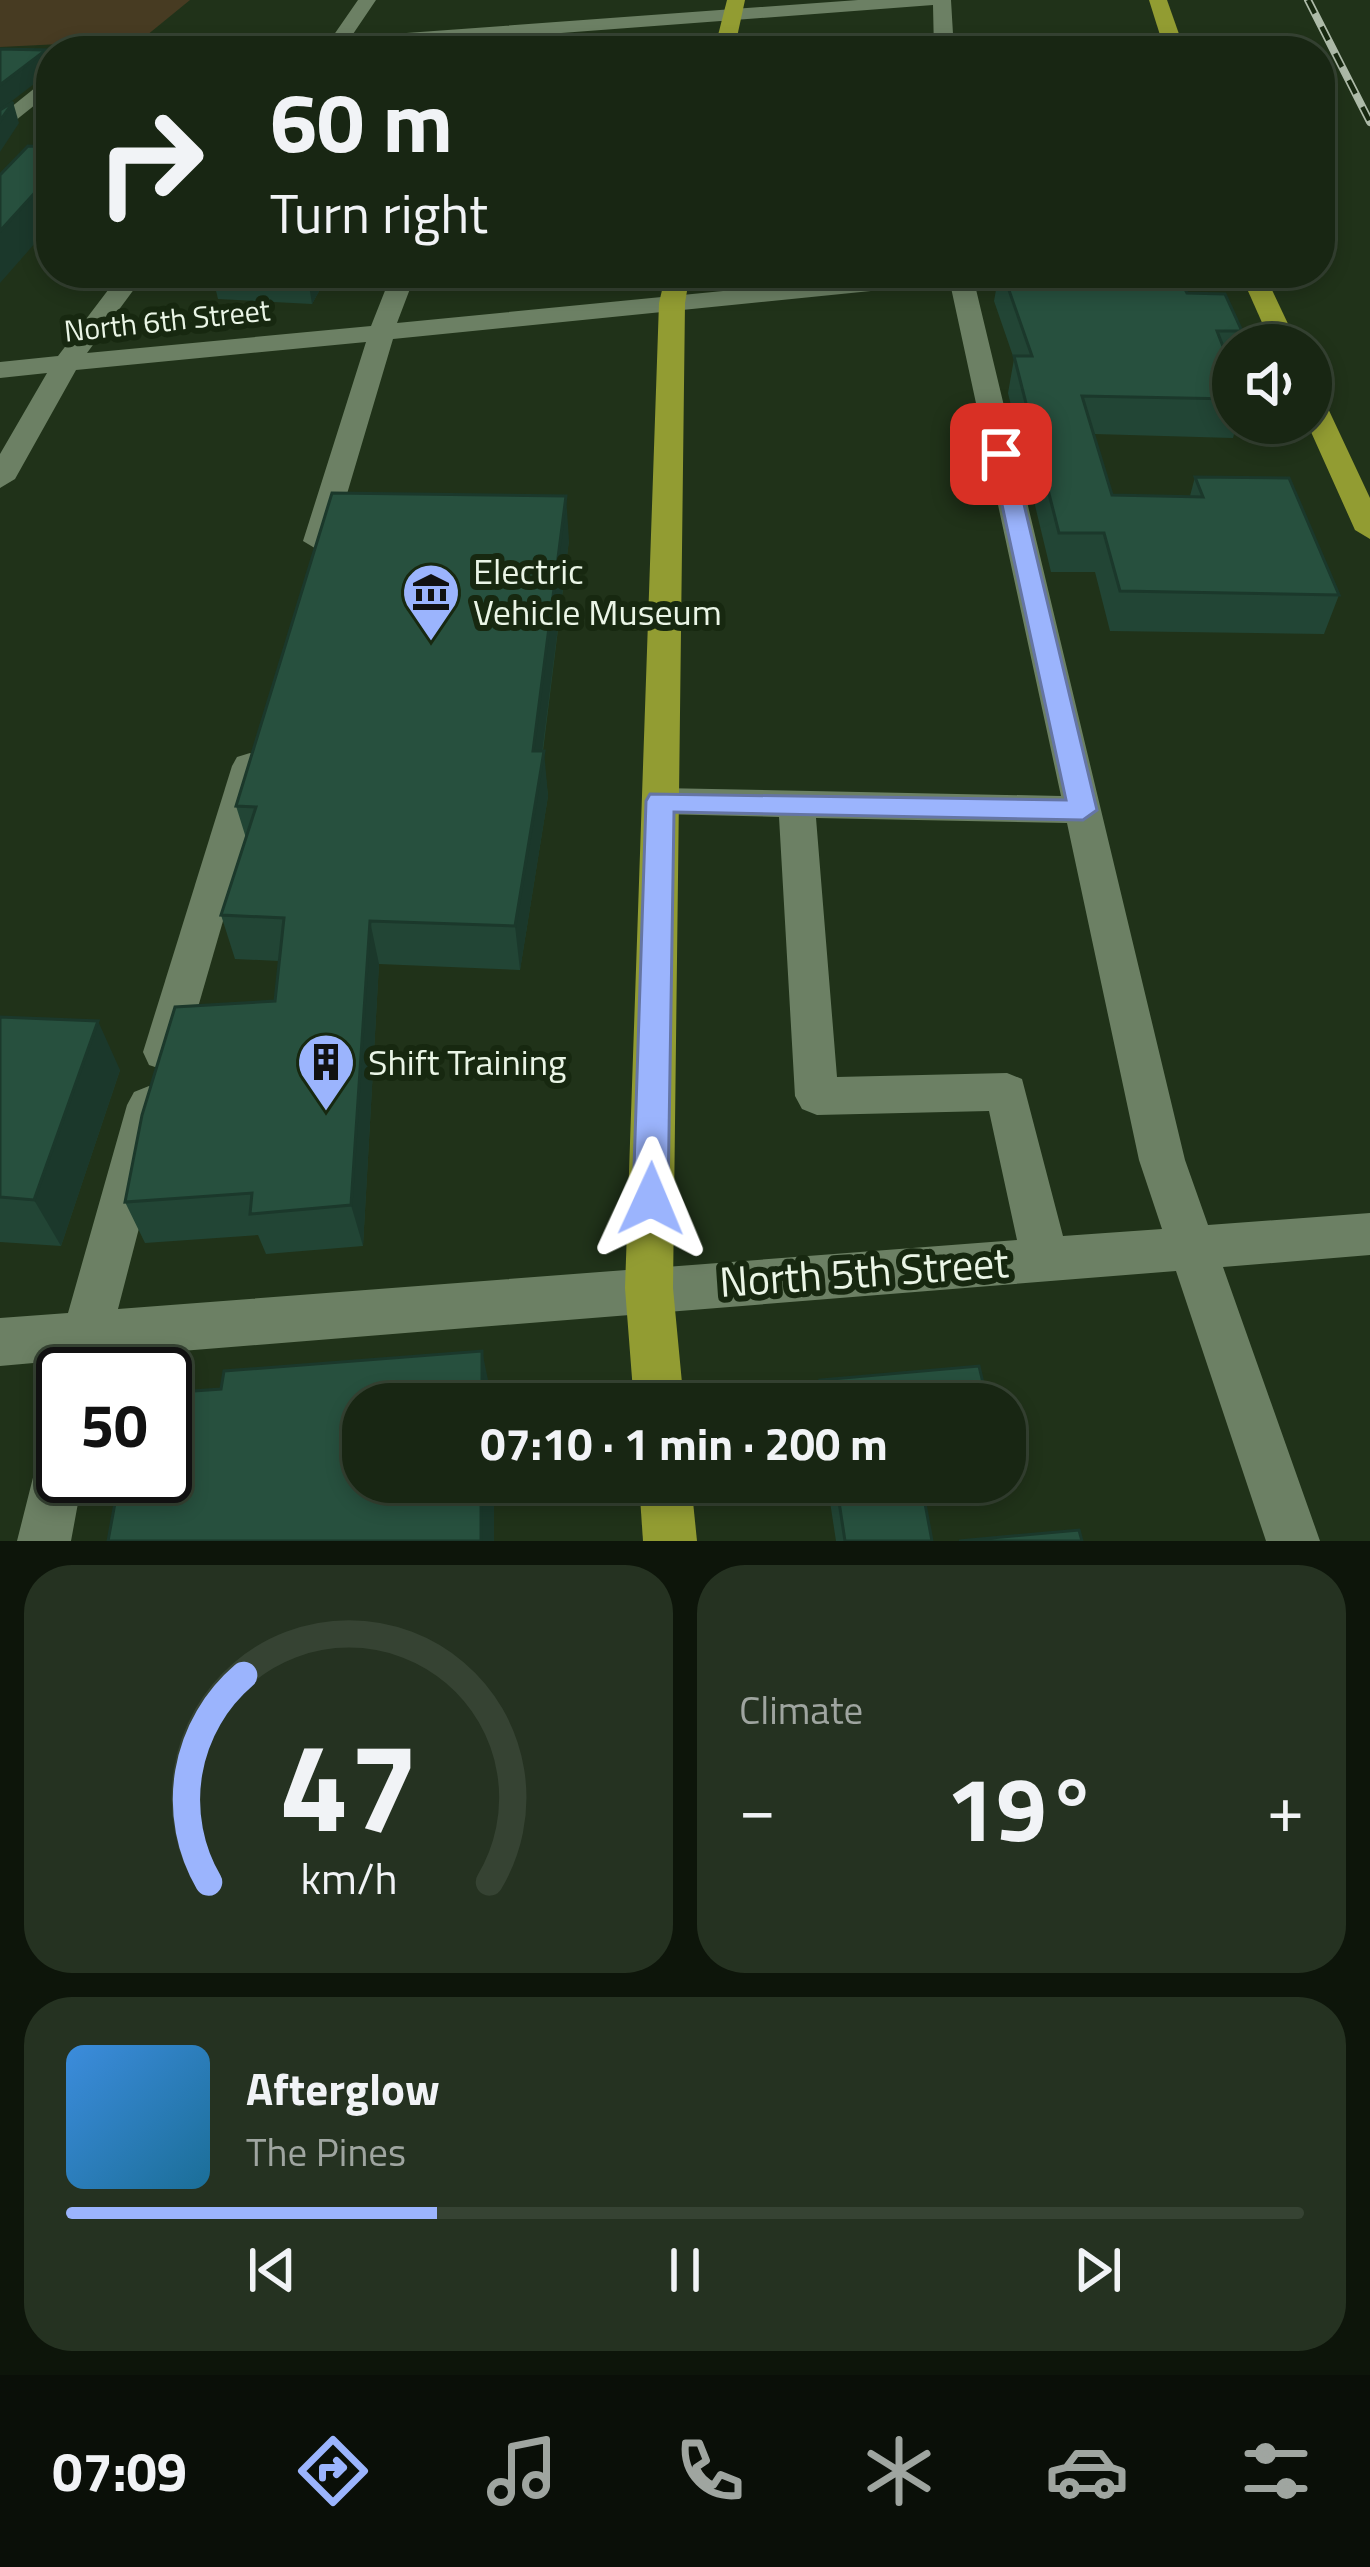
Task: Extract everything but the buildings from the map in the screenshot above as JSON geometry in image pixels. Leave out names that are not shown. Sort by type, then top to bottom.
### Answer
[{"type":"main road","points":[[1158,0],[1170,36]]},
{"type":"main road","points":[[657,1383],[650,1288],[675,288]]},
{"type":"main road","points":[[1259,288],[1275,324]]},
{"type":"main road","points":[[1331,444],[1370,530]]},
{"type":"main road","points":[[667,1503],[670,1541]]},
{"type":"street","points":[[343,36],[368,0]]},
{"type":"street","points":[[400,36],[734,7],[931,0]]},
{"type":"street","points":[[942,0],[943,36]]},
{"type":"street","points":[[517,36],[524,22]]},
{"type":"street","points":[[0,127],[36,94]]},
{"type":"street","points":[[0,479],[67,364],[123,288]]},
{"type":"street","points":[[305,584],[398,288]]},
{"type":"street","name":"North 6th Street","points":[[0,370],[381,333],[675,288]]},
{"type":"street","points":[[971,288],[1162,1160],[1293,1541]]},
{"type":"street","points":[[84,1347],[115,1218],[257,742]]},
{"type":"street","points":[[660,801],[1083,810]]},
{"type":"street","points":[[797,804],[817,1096],[1006,1092],[1045,1259]]},
{"type":"street","name":"North 5th Street","points":[[150,1347],[650,1288],[1370,1234]]},
{"type":"street","name":"North 5th Street","points":[[0,1342],[36,1348]]},
{"type":"street","points":[[44,1541],[52,1503]]},
{"type":"shaded area","points":[[0,0],[190,0],[146,36],[36,36],[36,45],[0,47]]},
{"type":"railway","points":[[1308,0],[1326,36]]},
{"type":"railway","points":[[1335,53],[1370,122]]},
{"type":"place","name":"Electric Vehicle Museum","points":[[431,643]]},
{"type":"place","name":"Shift Training","points":[[326,1113]]},
{"type":"route","points":[[651,1199],[660,801],[1083,810],[1001,454]]}]
